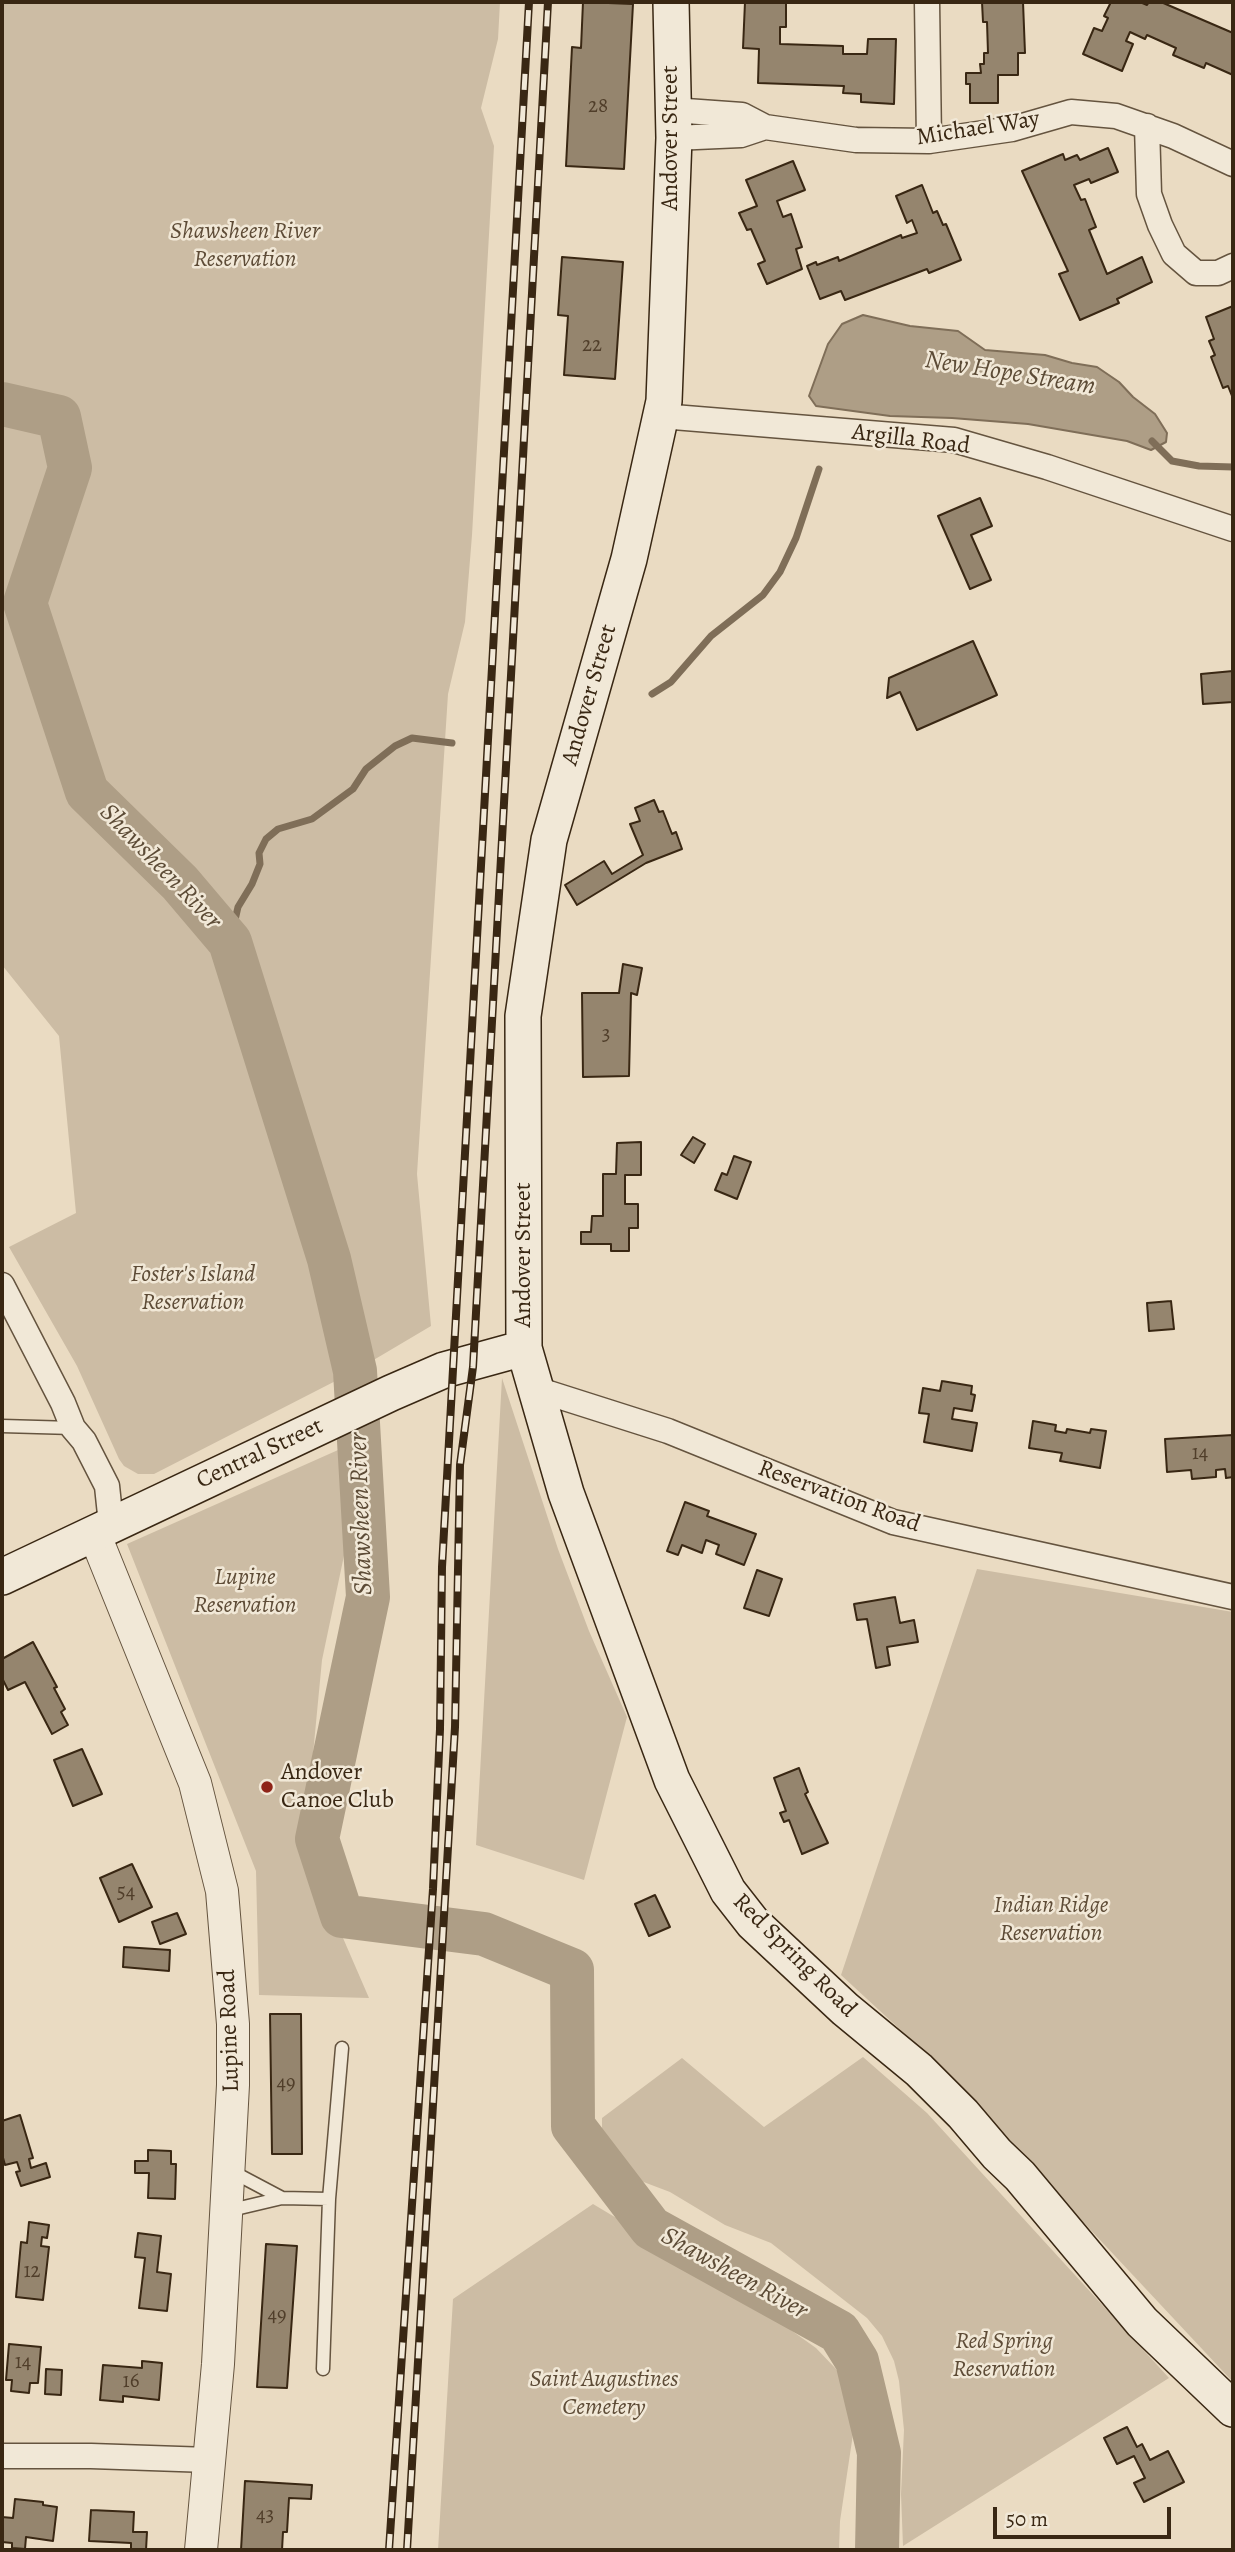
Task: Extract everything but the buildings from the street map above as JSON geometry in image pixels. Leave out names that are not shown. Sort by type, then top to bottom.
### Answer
[{"type":"main road","name":"Andover Street","points":[[536,1389],[524,1348],[523,1016],[550,840],[629,559],[664,401],[673,124],[671,2]]},
{"type":"main road","name":"Central Street","points":[[2,1577],[391,1393],[444,1370],[524,1348]]},
{"type":"main road","name":"Red Spring Road","points":[[536,1389],[566,1493],[673,1780],[728,1891],[753,1923],[845,2009],[919,2070],[963,2114],[1020,2176],[1142,2322],[1233,2409]]},
{"type":"street","points":[[921,3],[929,141]]},
{"type":"street","name":"Michael Way","points":[[673,124],[742,115],[765,127],[856,140],[929,141],[1013,129],[1071,112],[1116,116],[1233,163]]},
{"type":"street","points":[[1147,127],[1149,194],[1174,254],[1196,273],[1218,273],[1233,266]]},
{"type":"street","name":"Argilla Road","points":[[660,416],[954,440],[1046,467],[1233,529]]},
{"type":"street","points":[[2,1285],[63,1403],[73,1428],[84,1441],[107,1486],[102,1529]]},
{"type":"street","name":"Reservation Road","points":[[536,1389],[668,1431],[893,1522],[1233,1597]]},
{"type":"street","name":"Lupine Road","points":[[102,1529],[195,1783],[222,1891],[233,2024],[233,2085],[218,2364],[201,2550]]},
{"type":"street","points":[[2,2456],[209,2460]]},
{"type":"lane","points":[[2,1426],[73,1428]]},
{"type":"lane","points":[[323,2370],[329,2199],[342,2048]]},
{"type":"lane","points":[[229,2169],[282,2198]]},
{"type":"lane","points":[[226,2211],[282,2198],[329,2199]]},
{"type":"green space","name":"Shawsheen River Reservation","points":[[2,2],[500,2],[498,39],[481,108],[494,146],[472,535],[465,622],[448,694],[417,1174],[431,1326],[355,1371],[154,1474],[138,1474],[124,1466],[119,1459],[77,1366],[9,1247],[76,1213],[59,1036],[2,965]]},
{"type":"green space","points":[[502,1378],[558,1549],[589,1631],[627,1717],[584,1880],[476,1845]]},
{"type":"green space","name":"Lupine Reservation","points":[[374,1434],[346,1546],[322,1660],[304,1848],[369,1998],[259,1995],[256,1871],[127,1544]]},
{"type":"green space","name":"Indian Ridge Reservation","points":[[977,1569],[1233,1612],[1233,2382],[1042,2178],[990,2117],[841,1975]]},
{"type":"green space","name":"Red Spring Reservation","points":[[863,2057],[927,2113],[1169,2378],[903,2546],[901,2494],[904,2430],[899,2381],[894,2361],[882,2336],[867,2318],[771,2243],[725,2225],[670,2192],[633,2178],[609,2160],[602,2151],[602,2118],[682,2058],[764,2127]]},
{"type":"green space","name":"Saint Augustines Cemetery","points":[[593,2204],[725,2283],[816,2348],[836,2369],[849,2395],[853,2434],[840,2521],[839,2550],[438,2550],[453,2299]]},
{"type":"water","points":[[863,315],[910,326],[958,331],[985,350],[1045,355],[1097,367],[1119,382],[1155,414],[1167,433],[1166,442],[1151,450],[1127,441],[1028,424],[890,416],[816,406],[809,396],[828,344],[842,324]]},
{"type":"waterway","name":"Shawsheen River","points":[[2,404],[59,417],[70,468],[25,603],[87,792],[180,883],[230,942],[329,1259],[355,1371],[368,1597],[317,1839],[342,1916],[484,1934],[572,1970],[573,2126],[651,2228],[839,2332],[857,2361],[879,2453],[877,2550]]},
{"type":"waterway","name":"New Hope Stream","points":[[1152,441],[1172,461],[1199,466],[1233,467]]},
{"type":"waterway","name":"New Hope Stream","points":[[652,694],[671,682],[711,636],[763,595],[780,572],[796,538],[819,469]]},
{"type":"waterway","name":"New Hope Stream","points":[[230,942],[238,907],[252,884],[260,864],[259,853],[266,839],[278,829],[312,819],[353,789],[366,769],[395,746],[412,738],[452,743]]},
{"type":"railway","points":[[389,2550],[433,1889],[440,1729],[442,1567],[529,2]]},
{"type":"railway","points":[[407,2550],[455,1727],[460,1465],[473,1367],[548,2]]},
{"type":"place","name":"Andover Canoe Club","points":[[267,1787]]},
{"type":"park label","name":"Foster's Island Reservation","points":[[193,1289]]}]
